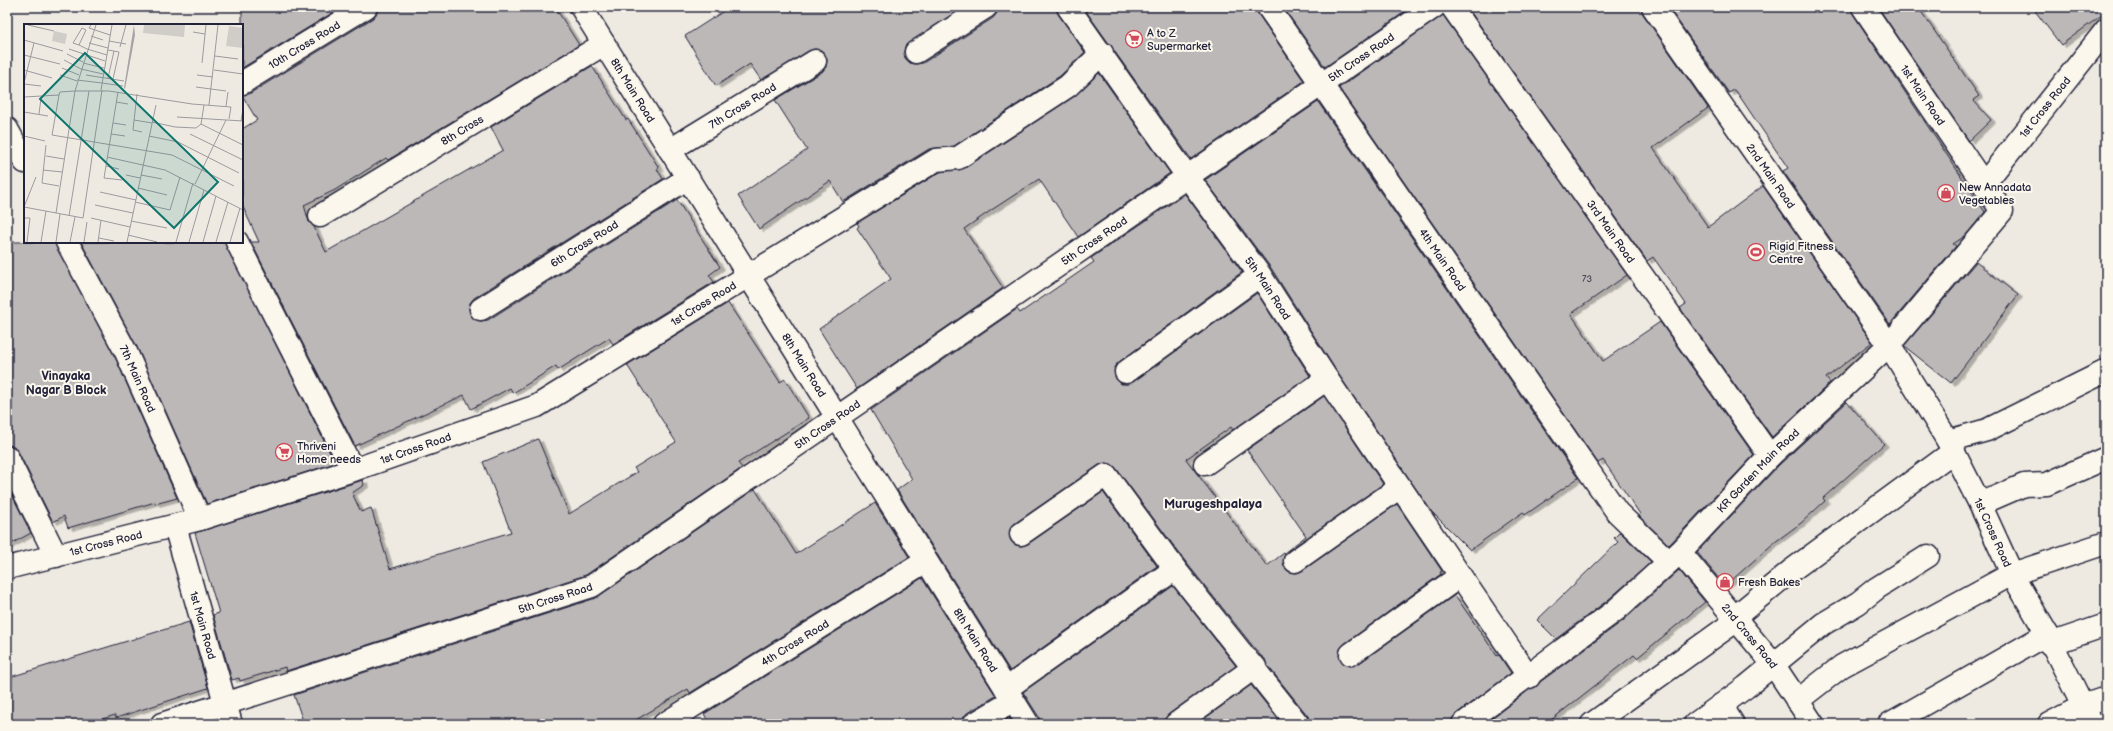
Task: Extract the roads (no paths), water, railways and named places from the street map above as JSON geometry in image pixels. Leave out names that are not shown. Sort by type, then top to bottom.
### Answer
[{"type":"street","name":"10th Cross Road","points":[[243,82],[366,7]]},
{"type":"street","name":"8th Main Road","points":[[581,7],[1028,724]]},
{"type":"street","points":[[916,52],[986,7]]},
{"type":"street","name":"5th Main Road","points":[[1068,7],[1102,53],[1187,176],[1260,275],[1327,379],[1529,677]]},
{"type":"street","name":"4th Main Road","points":[[1268,7],[1617,512]]},
{"type":"street","name":"5th Cross Road","points":[[162,724],[228,714],[592,586],[836,416],[1434,7]]},
{"type":"street","name":"3rd Main Road","points":[[1452,7],[1770,456]]},
{"type":"street","name":"2nd Main Road","points":[[1653,7],[1889,345]]},
{"type":"street","name":"1st Main Road","points":[[1863,7],[1984,184]]},
{"type":"street","name":"1st Cross Road","points":[[1984,184],[2106,30]]},
{"type":"street","name":"8th Cross","points":[[320,216],[604,44]]},
{"type":"street","points":[[748,275],[936,160],[958,158],[1068,86],[1102,53]]},
{"type":"street","name":"7th Cross Road","points":[[670,150],[815,61]]},
{"type":"street","points":[[7,128],[24,160]]},
{"type":"street","name":"6th Cross Road","points":[[481,309],[688,178]]},
{"type":"street","name":"KR Garden Main Road","points":[[1463,724],[1529,677],[1616,610],[1675,557],[1770,456],[1889,345],[2002,211],[1984,184]]},
{"type":"street","name":"7th Main Road","points":[[69,243],[126,352],[200,519]]},
{"type":"street","points":[[238,243],[353,470]]},
{"type":"street","name":"1st Cross Road","points":[[7,568],[200,519],[353,470],[537,406],[748,275]]},
{"type":"street","points":[[1126,372],[1260,275]]},
{"type":"street","name":"1st Cross Road","points":[[1889,345],[1951,446],[1980,504],[2012,574],[2049,639],[2088,715]]},
{"type":"street","points":[[1592,724],[1736,619],[1792,570],[1951,446],[1987,430],[2106,371]]},
{"type":"street","points":[[1205,464],[1327,379]]},
{"type":"street","points":[[7,457],[56,556]]},
{"type":"street","points":[[1980,504],[2024,485],[2047,484],[2106,458]]},
{"type":"street","points":[[1021,534],[1106,475],[1175,569],[1255,667],[1298,724]]},
{"type":"street","points":[[1295,561],[1400,487]]},
{"type":"street","name":"2nd Cross Road","points":[[1617,512],[1675,557],[1736,619],[1772,664],[1813,724]]},
{"type":"street","name":"1st Main Road","points":[[174,526],[228,714]]},
{"type":"street","points":[[1797,701],[1842,666],[2012,574],[2106,543]]},
{"type":"street","points":[[1695,724],[1746,687],[1772,664],[1823,624],[1858,603],[1877,588],[1928,556]]},
{"type":"street","name":"4th Cross Road","points":[[664,724],[926,561]]},
{"type":"street","points":[[974,724],[1175,569]]},
{"type":"street","points":[[1351,654],[1460,576]]},
{"type":"street","points":[[1889,724],[2049,639],[2106,625]]},
{"type":"street","points":[[1176,724],[1255,667]]},
{"type":"street","points":[[2049,724],[2088,715],[2106,698]]},
{"type":"street","points":[[1721,705],[1733,724]]},
{"type":"place","name":"A to Z Supermarket","points":[[1134,39]]},
{"type":"place","name":"New Annadata Vegetables","points":[[1946,193]]},
{"type":"place","name":"Rigid Fitness Centre","points":[[1756,252]]},
{"type":"place","name":"Thriveni Home needs","points":[[284,452]]},
{"type":"place","name":"Fresh Bakes","points":[[1725,582]]},
{"type":"district","name":"Vinayaka Nagar B Block","points":[[66,383]]},
{"type":"district","name":"Murugeshpalaya","points":[[1213,503]]}]
